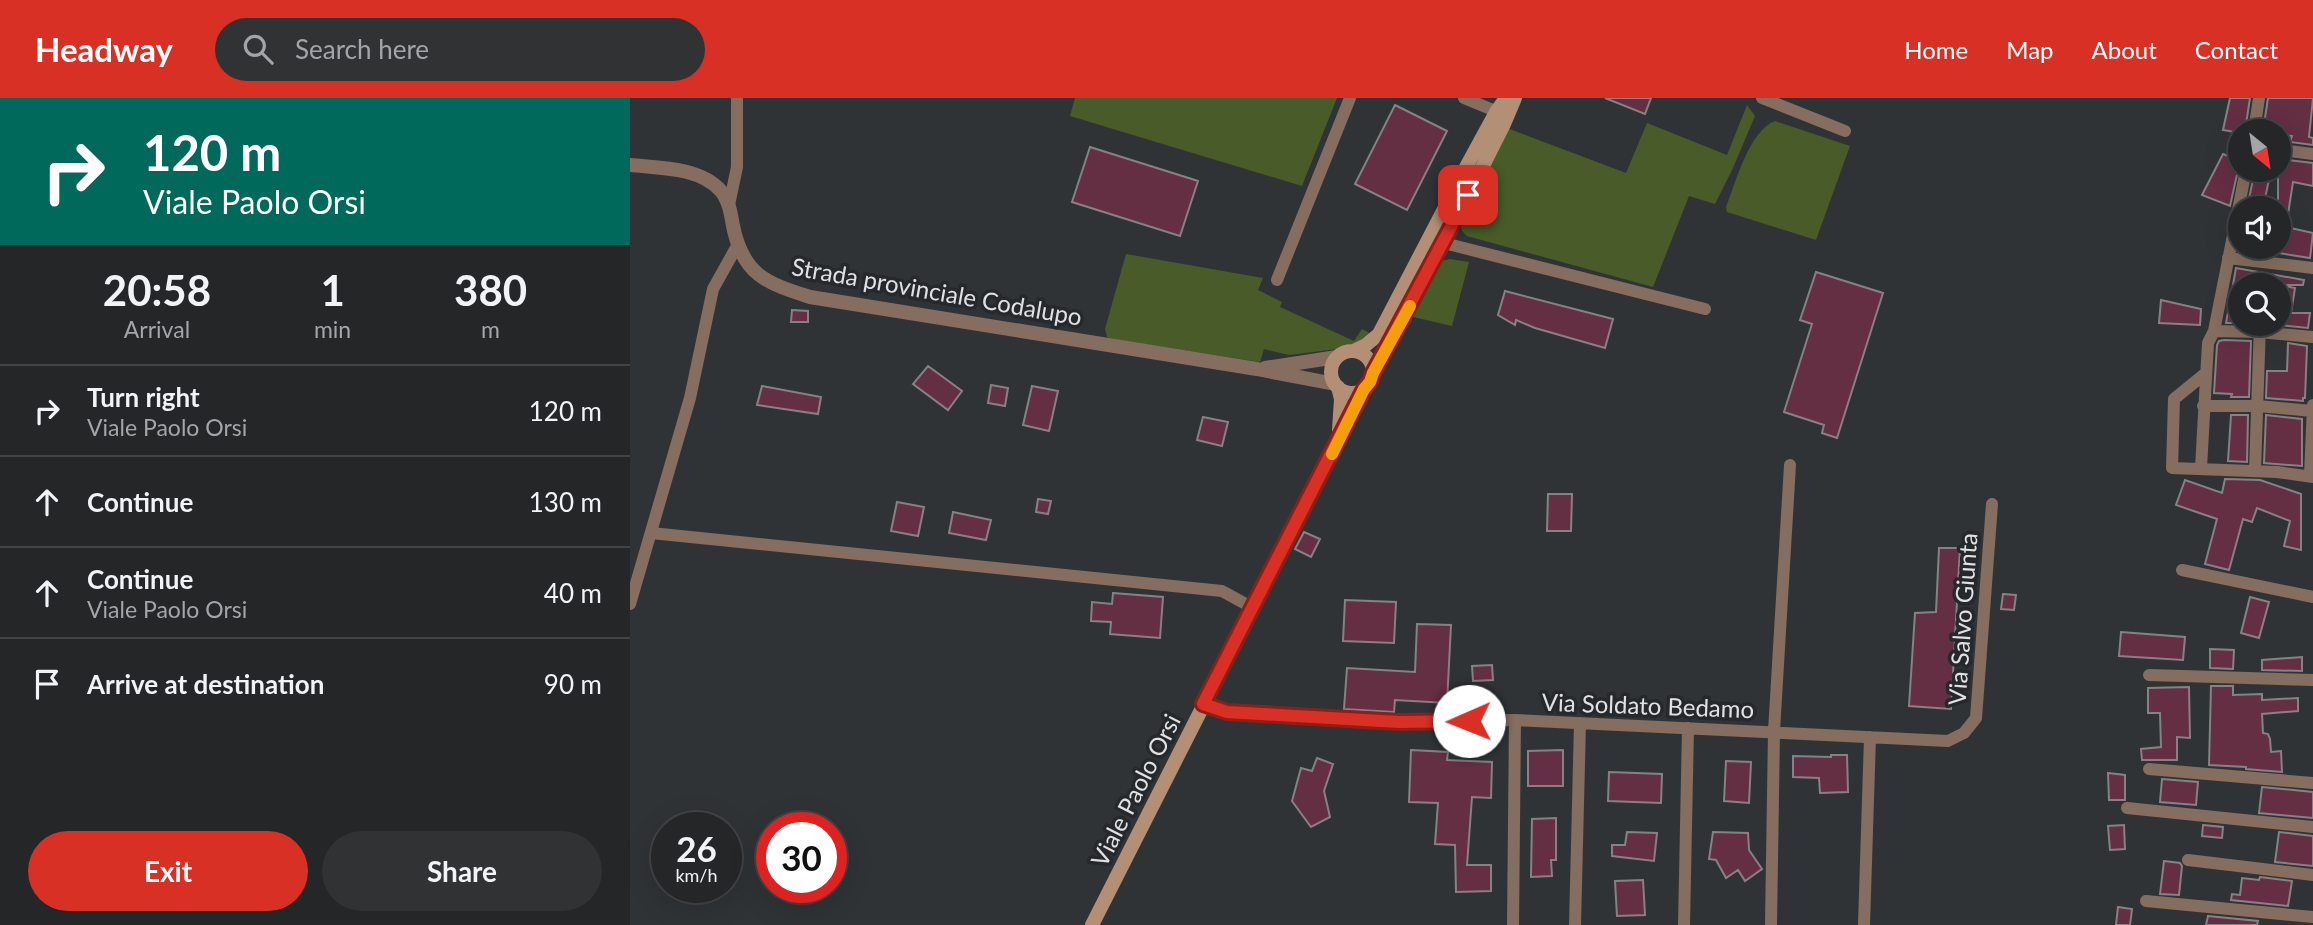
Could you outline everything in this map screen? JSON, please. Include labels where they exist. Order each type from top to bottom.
[{"type":"main road","points":[[1333,452],[1364,389],[1444,243],[1502,114],[1506,98]]},
{"type":"main road","points":[[1333,452],[1341,414],[1341,399],[1331,370],[1337,357],[1375,339],[1465,169],[1516,98]]},
{"type":"main road","points":[[1353,351],[1368,358],[1373,373]]},
{"type":"main road","points":[[1336,386],[1351,393],[1364,389]]},
{"type":"main road","name":"Viale Paolo Orsi","points":[[1092,925],[1333,452]]},
{"type":"street","points":[[729,205],[737,167],[737,98]]},
{"type":"street","points":[[1277,279],[1350,98]]},
{"type":"street","points":[[1464,98],[1502,114]]},
{"type":"street","points":[[1762,98],[1845,131]]},
{"type":"street","points":[[2256,119],[2259,98]]},
{"type":"street","points":[[2291,151],[2313,154]]},
{"type":"street","points":[[630,165],[675,169],[692,174],[710,182],[721,192],[729,205]]},
{"type":"street","points":[[1444,243],[1440,234],[1441,227],[1459,193],[1465,169]]},
{"type":"street","name":"Strada provinciale Codalupo","points":[[729,205],[737,246],[753,271],[765,280],[810,297],[1257,369],[1336,386]]},
{"type":"street","points":[[1388,316],[1409,292],[1433,248],[1444,243],[1705,309]]},
{"type":"street","points":[[630,604],[690,398],[713,289],[737,246]]},
{"type":"street","points":[[2201,468],[2208,344],[2214,331],[2228,258]]},
{"type":"street","points":[[2236,259],[2313,268]]},
{"type":"street","points":[[2214,331],[2228,330]]},
{"type":"street","points":[[2291,333],[2313,337]]},
{"type":"street","points":[[2255,470],[2260,336]]},
{"type":"street","points":[[1257,369],[1337,357]]},
{"type":"street","points":[[2203,405],[2312,408],[2312,476],[2255,470],[2172,468],[2174,398],[2206,373]]},
{"type":"street","points":[[1771,925],[1774,731],[1790,465]]},
{"type":"street","name":"Via Salvo Giunta","points":[[1964,733],[1976,718],[1992,504]]},
{"type":"street","points":[[652,533],[1222,592],[1253,608]]},
{"type":"street","points":[[2182,570],[2313,597]]},
{"type":"street","points":[[2149,675],[2313,680]]},
{"type":"street","name":"Via Soldato Bedamo","points":[[1203,704],[1227,712],[1399,722],[1515,720],[1948,741],[1964,733]]},
{"type":"street","points":[[1513,925],[1515,720]]},
{"type":"street","points":[[1575,925],[1580,723]]},
{"type":"street","points":[[1684,925],[1688,728]]},
{"type":"street","points":[[1864,925],[1870,737]]},
{"type":"street","points":[[2149,769],[2313,783]]},
{"type":"street","points":[[2127,808],[2313,827]]},
{"type":"street","points":[[2188,860],[2313,875]]},
{"type":"street","points":[[2146,901],[2313,917]]},
{"type":"green space","points":[[1075,98],[1337,98],[1302,186],[1070,116]]},
{"type":"green space","points":[[1747,105],[1755,116],[1715,204],[1689,196],[1653,287],[1467,236],[1462,231],[1460,222],[1507,128],[1626,173],[1647,123],[1727,155]]},
{"type":"green space","points":[[1775,121],[1850,146],[1816,240],[1727,212],[1726,207],[1739,171],[1751,146],[1758,135]]},
{"type":"green space","points":[[1126,254],[1263,278],[1258,290],[1282,302],[1280,307],[1354,341],[1362,329],[1371,334],[1368,338],[1337,349],[1289,355],[1264,349],[1260,362],[1111,339],[1107,337],[1105,329]]},
{"type":"green space","points":[[1450,259],[1469,262],[1452,326],[1413,317],[1442,261]]},
{"type":"building","points":[[1605,98],[1651,98],[1645,114]]},
{"type":"building","points":[[2230,98],[2250,98],[2247,119],[2228,119],[2228,131],[2223,130]]},
{"type":"building","points":[[2268,98],[2313,98],[2309,137],[2313,138],[2313,145],[2291,142],[2291,119],[2265,119]]},
{"type":"building","points":[[1395,105],[1447,131],[1407,210],[1355,184]]},
{"type":"building","points":[[1090,147],[1198,181],[1180,236],[1072,202]]},
{"type":"building","points":[[2223,154],[2228,156],[2228,182],[2235,182],[2232,196],[2228,196],[2228,205],[2202,195]]},
{"type":"building","points":[[2291,160],[2313,163],[2313,186],[2293,182],[2291,196],[2278,196],[2278,182],[2291,182]]},
{"type":"building","points":[[2252,182],[2268,182],[2266,196],[2250,196]]},
{"type":"building","points":[[2291,228],[2313,233],[2310,258],[2291,255]]},
{"type":"building","points":[[2236,268],[2264,273],[2235,273]]},
{"type":"building","points":[[1816,272],[1883,293],[1837,438],[1822,433],[1824,425],[1784,412],[1812,324],[1800,320]]},
{"type":"building","points":[[2291,278],[2304,280],[2303,285],[2291,285]]},
{"type":"building","points":[[2291,287],[2295,288],[2291,313]]},
{"type":"building","points":[[1505,291],[1613,319],[1605,348],[1516,320],[1515,325],[1498,315]]},
{"type":"building","points":[[2161,300],[2201,309],[2200,325],[2159,323]]},
{"type":"building","points":[[792,310],[808,311],[808,322],[791,322]]},
{"type":"building","points":[[2291,313],[2310,313],[2308,328],[2291,326]]},
{"type":"building","points":[[2224,340],[2251,341],[2249,397],[2214,393],[2217,345]]},
{"type":"building","points":[[2288,343],[2307,346],[2303,401],[2266,398],[2267,371],[2287,371]]},
{"type":"building","points":[[928,366],[962,391],[948,410],[913,384]]},
{"type":"building","points":[[991,385],[1008,388],[1005,406],[988,403]]},
{"type":"building","points":[[762,386],[821,397],[818,414],[757,405]]},
{"type":"building","points":[[1032,386],[1058,391],[1049,431],[1023,425]]},
{"type":"building","points":[[2231,415],[2248,415],[2247,462],[2228,461]]},
{"type":"building","points":[[2266,415],[2302,419],[2302,466],[2264,463]]},
{"type":"building","points":[[1203,417],[1228,422],[1222,446],[1197,440]]},
{"type":"building","points":[[2225,479],[2260,480],[2301,494],[2301,550],[2284,546],[2290,521],[2257,508],[2252,522],[2243,519],[2229,570],[2205,564],[2217,519],[2176,505],[2185,480],[2222,493]]},
{"type":"building","points":[[1548,494],[1572,494],[1571,531],[1547,531]]},
{"type":"building","points":[[1038,499],[1051,501],[1048,514],[1036,512]]},
{"type":"building","points":[[897,502],[924,507],[918,536],[891,531]]},
{"type":"building","points":[[953,512],[991,520],[986,540],[949,533]]},
{"type":"building","points":[[1304,532],[1320,539],[1311,557],[1295,549]]},
{"type":"building","points":[[1939,548],[1960,548],[1951,709],[1909,706],[1915,613],[1936,612]]},
{"type":"building","points":[[1113,593],[1163,597],[1160,638],[1110,634],[1111,622],[1091,621],[1092,602],[1112,604]]},
{"type":"building","points":[[2003,594],[2016,595],[2014,610],[2001,609]]},
{"type":"building","points":[[2250,597],[2269,602],[2259,638],[2241,633]]},
{"type":"building","points":[[1345,600],[1396,602],[1394,643],[1343,641]]},
{"type":"building","points":[[1417,624],[1451,625],[1447,703],[1395,700],[1394,712],[1344,709],[1347,668],[1415,672]]},
{"type":"building","points":[[2121,632],[2185,637],[2183,660],[2119,656]]},
{"type":"building","points":[[2210,649],[2234,650],[2233,669],[2210,668]]},
{"type":"building","points":[[2302,657],[2302,671],[2262,670],[2262,660]]},
{"type":"building","points":[[1492,665],[1493,680],[1473,681],[1472,666]]},
{"type":"building","points":[[2211,686],[2233,686],[2233,695],[2262,694],[2262,700],[2298,698],[2298,711],[2262,714],[2263,733],[2268,734],[2271,752],[2281,751],[2282,772],[2209,765]]},
{"type":"building","points":[[2189,687],[2190,738],[2177,737],[2177,760],[2142,760],[2141,749],[2161,747],[2160,713],[2148,713],[2148,688]]},
{"type":"building","points":[[1411,750],[1448,752],[1447,760],[1492,762],[1491,798],[1472,797],[1467,865],[1491,865],[1491,891],[1456,892],[1455,845],[1435,844],[1438,803],[1409,802]]},
{"type":"building","points":[[1563,750],[1563,786],[1528,786],[1528,751]]},
{"type":"building","points":[[1847,755],[1848,792],[1820,793],[1819,778],[1793,777],[1793,756]]},
{"type":"building","points":[[1317,758],[1333,764],[1324,791],[1330,817],[1311,827],[1292,801],[1301,768],[1312,771]]},
{"type":"building","points":[[1726,761],[1751,762],[1749,803],[1724,801]]},
{"type":"building","points":[[1609,772],[1662,774],[1661,803],[1608,801]]},
{"type":"building","points":[[2108,773],[2125,775],[2125,800],[2109,800]]},
{"type":"building","points":[[2162,779],[2198,782],[2196,805],[2160,802]]},
{"type":"building","points":[[2262,787],[2313,792],[2313,818],[2259,813]]},
{"type":"building","points":[[1556,818],[1556,860],[1551,860],[1552,876],[1531,877],[1532,819]]},
{"type":"building","points":[[2124,825],[2125,849],[2110,850],[2108,826]]},
{"type":"building","points":[[2203,825],[2223,827],[2222,838],[2202,836]]},
{"type":"building","points":[[1627,832],[1657,833],[1654,861],[1612,856],[1612,845],[1625,845]]},
{"type":"building","points":[[1713,832],[1748,833],[1749,850],[1762,869],[1745,881],[1738,870],[1726,878],[1716,860],[1709,859]]},
{"type":"building","points":[[2279,832],[2313,836],[2313,866],[2275,862]]},
{"type":"building","points":[[2164,861],[2180,863],[2182,866],[2179,895],[2160,894]]},
{"type":"building","points":[[2260,877],[2292,881],[2288,906],[2231,900],[2232,894],[2240,895],[2242,878],[2259,880]]},
{"type":"building","points":[[1643,880],[1645,915],[1617,916],[1615,881]]},
{"type":"building","points":[[2118,907],[2132,909],[2130,925],[2116,925]]},
{"type":"building","points":[[2208,916],[2258,921],[2257,925],[2206,925]]},
{"type":"slow traffic","points":[[1332,454],[1410,306]]},
{"type":"route","points":[[1468,195],[1364,389],[1203,704],[1227,712],[1399,722],[1469,721]]}]
